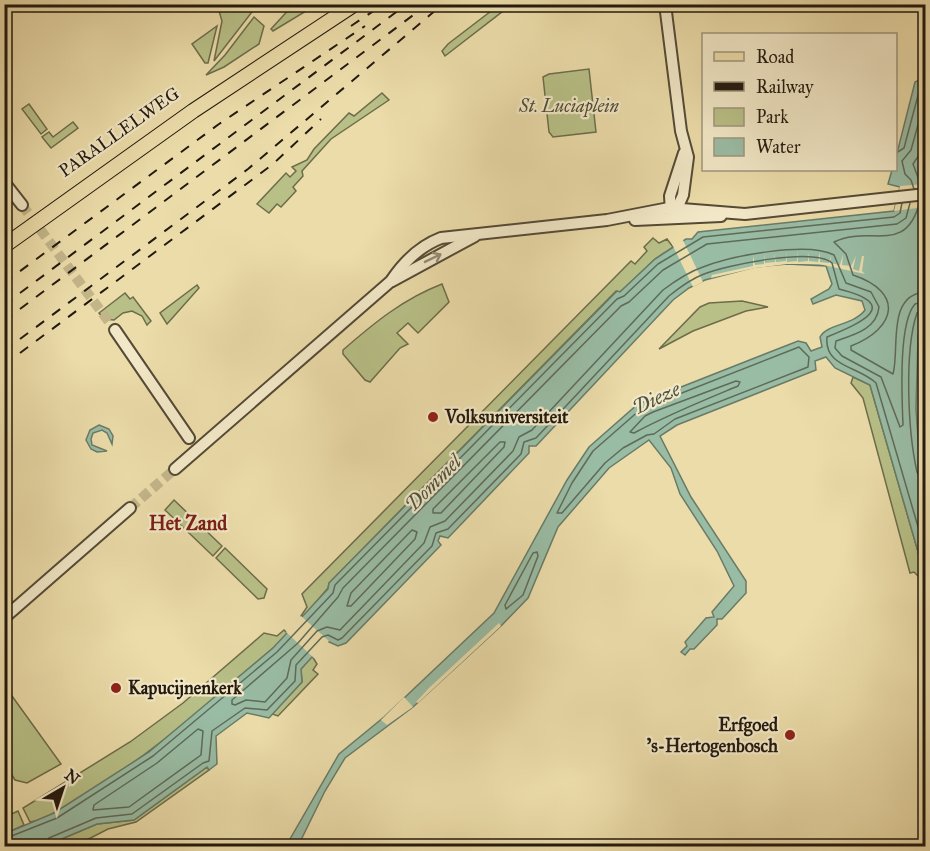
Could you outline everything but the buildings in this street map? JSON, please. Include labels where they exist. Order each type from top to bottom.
[{"type":"main road","points":[[219,89],[341,4]]},
{"type":"main road","points":[[219,89],[355,4]]},
{"type":"main road","name":"PARALLELWEG","points":[[44,212],[219,89]]},
{"type":"main road","points":[[4,236],[44,212]]},
{"type":"main road","points":[[4,246],[44,212]]},
{"type":"street","points":[[665,4],[688,157],[683,195],[671,213]]},
{"type":"street","points":[[671,213],[670,196],[685,149]]},
{"type":"street","points":[[4,182],[22,205]]},
{"type":"street","points":[[607,220],[638,214],[727,214],[926,194]]},
{"type":"street","points":[[392,281],[399,269],[432,242],[451,236],[476,236],[671,213]]},
{"type":"street","points":[[175,469],[392,281],[476,236]]},
{"type":"street","points":[[115,330],[189,438]]},
{"type":"street","points":[[4,618],[130,508]]},
{"type":"street","points":[[4,611],[27,597]]},
{"type":"green space","points":[[227,4],[243,5],[252,12],[214,61],[222,21],[219,11]]},
{"type":"green space","points":[[293,5],[316,5],[273,31],[271,29]]},
{"type":"green space","points":[[499,5],[511,5],[445,56],[442,51],[448,44]]},
{"type":"green space","points":[[254,17],[264,26],[259,44],[224,67],[206,75],[225,55]]},
{"type":"green space","points":[[217,26],[208,63],[205,63],[192,44]]},
{"type":"green space","name":"St. Luciaplein","points":[[589,69],[596,132],[553,137],[549,132],[543,77],[549,74]]},
{"type":"green space","points":[[382,93],[389,100],[331,139],[302,171],[303,176],[293,187],[296,191],[281,207],[277,204],[269,213],[257,204],[286,173],[290,177],[296,171],[292,167],[307,160],[314,149],[349,113],[354,116]]},
{"type":"green space","points":[[29,104],[47,129],[41,134],[22,109]]},
{"type":"green space","points":[[73,122],[78,128],[51,148],[42,137],[49,132],[53,137]]},
{"type":"green space","points":[[653,238],[659,243],[667,239],[673,247],[655,259],[620,292],[616,291],[329,583],[328,588],[303,617],[301,616],[307,607],[302,594],[631,261],[635,264],[647,251],[644,247]]},
{"type":"green space","points":[[442,284],[449,302],[418,333],[408,323],[397,333],[408,344],[400,348],[370,382],[365,380],[343,354],[343,350],[402,304]]},
{"type":"green space","points":[[197,285],[199,288],[167,324],[160,313]]},
{"type":"green space","points":[[125,293],[130,299],[133,297],[151,321],[147,325],[142,316],[132,311],[123,313],[114,320],[104,319],[99,313]]},
{"type":"green space","points":[[742,301],[768,307],[746,311],[693,331],[659,349],[700,307],[709,303]]},
{"type":"green space","points":[[925,308],[925,484],[918,442],[915,371],[916,348]]},
{"type":"green space","points":[[853,377],[870,385],[925,576],[921,579],[914,572],[910,573],[863,398],[851,383]]},
{"type":"green space","points":[[174,500],[222,546],[213,556],[165,510]]},
{"type":"green space","points":[[225,548],[267,589],[264,598],[258,599],[216,558]]},
{"type":"green space","points":[[284,630],[288,634],[273,648],[125,769],[46,817],[30,822],[23,808],[130,742],[183,703],[264,633],[277,636]]},
{"type":"green space","points":[[312,656],[317,664],[313,670],[318,674],[278,716],[272,714],[302,682],[301,669]]},
{"type":"green space","points":[[12,696],[61,764],[27,783],[15,780],[5,764],[5,702]]},
{"type":"green space","points":[[207,767],[209,770],[136,822],[108,829],[75,846],[45,846],[97,824],[134,820]]},
{"type":"green space","points":[[18,811],[24,825],[5,834],[5,817]]},
{"type":"water","points":[[925,77],[926,308],[918,336],[916,409],[919,452],[926,484],[925,576],[870,385],[835,368],[826,357],[815,361],[816,370],[677,425],[660,436],[691,497],[746,581],[746,593],[722,619],[717,619],[717,625],[694,649],[690,649],[685,655],[681,652],[687,646],[685,642],[706,618],[714,617],[712,612],[734,586],[717,551],[680,494],[671,468],[649,440],[609,468],[558,527],[528,598],[413,707],[345,758],[325,791],[298,846],[286,846],[339,754],[384,717],[494,613],[567,480],[589,447],[638,404],[798,341],[806,343],[811,351],[822,347],[820,337],[823,333],[854,319],[865,310],[862,301],[836,295],[813,304],[811,299],[829,289],[832,284],[826,266],[787,264],[755,267],[705,280],[673,300],[536,446],[529,446],[529,453],[448,538],[440,536],[438,541],[441,545],[346,643],[338,646],[327,641],[301,669],[302,682],[269,718],[247,713],[216,736],[217,764],[209,770],[207,767],[134,820],[97,824],[45,846],[5,846],[4,834],[54,813],[149,752],[273,648],[328,589],[329,583],[617,291],[620,292],[655,259],[686,239],[692,239],[698,232],[894,211],[900,187],[888,184],[892,171],[897,171],[897,153],[915,82]]},
{"type":"water","points":[[99,425],[109,429],[113,436],[112,444],[107,433],[102,430],[93,433],[92,445],[107,451],[97,452],[91,449],[86,440],[90,430]]},
{"type":"pier","points":[[925,184],[925,207],[894,211],[900,186]]},
{"type":"pier","points":[[682,238],[703,282],[693,287],[672,244]]},
{"type":"pier","points":[[797,251],[798,262],[808,261],[809,252],[809,261],[818,262],[820,252],[820,262],[829,263],[831,254],[830,263],[840,265],[843,254],[842,265],[851,266],[856,256],[853,269],[859,271],[862,256],[864,256],[862,271],[865,274],[819,264],[787,264],[755,268],[711,278],[712,275],[753,266],[753,256],[755,265],[764,264],[764,254],[765,263],[775,262],[774,253],[776,262],[786,261],[786,252],[787,262],[797,261]]},
{"type":"pier","points":[[301,616],[329,641],[314,658],[286,632]]},
{"type":"pier","points":[[499,623],[501,626],[418,703],[416,702],[429,688]]},
{"type":"pier","points":[[404,697],[413,707],[387,725],[381,720]]},
{"type":"tunnel","points":[[22,205],[115,330]]},
{"type":"tunnel","points":[[130,508],[175,469]]},
{"type":"railway","points":[[351,26],[384,4]]},
{"type":"railway","points":[[4,305],[407,4]]},
{"type":"railway","points":[[4,321],[428,4]]},
{"type":"railway","points":[[4,351],[248,169],[443,4]]},
{"type":"railway","points":[[4,283],[219,124],[365,26]]},
{"type":"railway","points":[[4,365],[273,164],[321,119]]},
{"type":"place","name":"Volksuniversiteit","points":[[433,417]]},
{"type":"place","name":"Kapucijnenkerk","points":[[116,688]]},
{"type":"place","name":"Erfgoed 's-Hertogenbosch","points":[[790,735]]},
{"type":"district","name":"Het Zand","points":[[188,523]]},
{"type":"water label","name":"Dieze","points":[[656,398]]},
{"type":"water label","name":"Dommel","points":[[433,483]]}]
